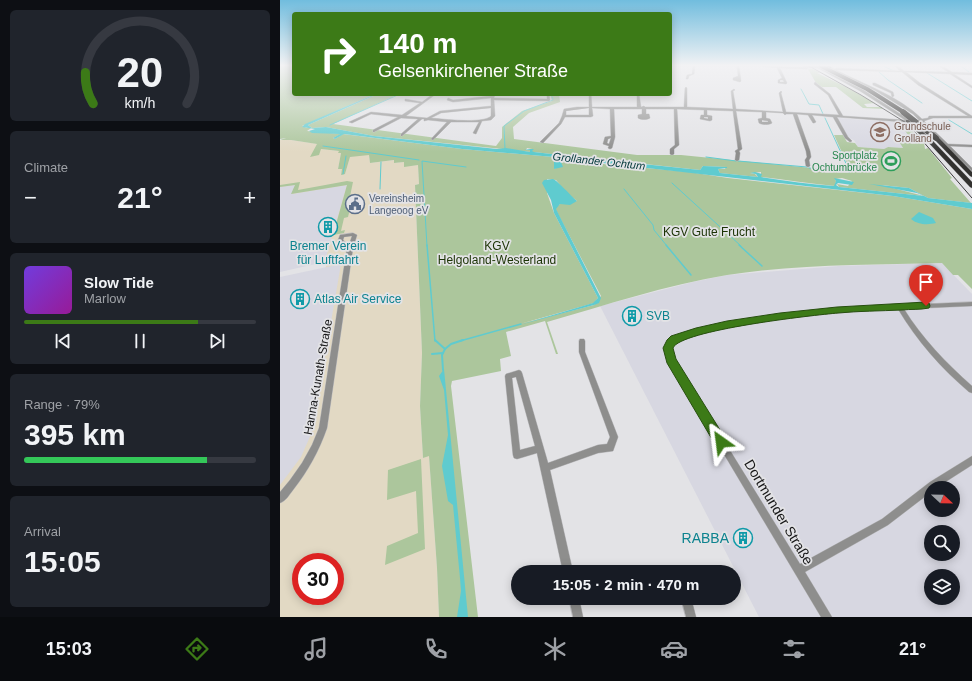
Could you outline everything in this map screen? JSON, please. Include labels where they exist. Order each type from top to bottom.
[{"type":"highway","points":[[876,95],[918,122],[972,175]]},
{"type":"highway","points":[[908,121],[930,141],[972,186]]},
{"type":"highway","points":[[934,138],[972,180]]},
{"type":"street","points":[[685,108],[686,95]]},
{"type":"street","points":[[732,95],[740,149],[737,151],[737,160]]},
{"type":"street","points":[[780,95],[785,114]]},
{"type":"street","points":[[829,95],[842,117]]},
{"type":"street","points":[[868,95],[908,121]]},
{"type":"street","points":[[884,95],[919,117],[972,170]]},
{"type":"street","points":[[936,95],[972,117]]},
{"type":"street","points":[[374,131],[401,117],[432,96]]},
{"type":"street","points":[[518,100],[523,96]]},
{"type":"street","points":[[448,98],[453,101],[493,97],[518,100],[549,100],[548,96]]},
{"type":"street","points":[[564,116],[591,116],[590,96]]},
{"type":"street","points":[[638,96],[639,107]]},
{"type":"street","points":[[351,122],[371,113],[450,121],[481,121],[493,117],[493,97]]},
{"type":"street","points":[[406,100],[422,103]]},
{"type":"street","points":[[402,135],[423,119],[440,112],[493,106]]},
{"type":"street","points":[[542,142],[560,123],[565,111],[568,109],[639,107],[685,108],[908,121],[922,121],[933,117]]},
{"type":"street","points":[[610,147],[604,143],[606,138],[613,137],[612,108]]},
{"type":"street","points":[[644,108],[644,115]]},
{"type":"street","points":[[672,154],[672,148],[677,145],[675,108]]},
{"type":"street","points":[[705,109],[706,116]]},
{"type":"street","points":[[764,112],[764,119]]},
{"type":"street","points":[[795,114],[810,157],[807,160],[808,166]]},
{"type":"street","points":[[810,115],[814,122]]},
{"type":"street","points":[[835,117],[850,141]]},
{"type":"street","points":[[890,120],[903,117],[972,117]]},
{"type":"street","points":[[433,139],[450,121]]},
{"type":"street","points":[[475,133],[481,121]]},
{"type":"street","points":[[947,144],[972,146]]},
{"type":"street","name":"Hanna-Kunath-Straße","points":[[280,499],[292,486],[316,448],[323,428],[350,248]]},
{"type":"street","points":[[972,304],[899,306],[913,329],[927,346],[972,390]]},
{"type":"street","name":"Dortmunder Straße","points":[[827,617],[671,360],[668,348],[670,342],[675,339],[696,332],[727,325],[780,316],[837,310],[899,306]]},
{"type":"street","points":[[545,468],[598,449],[610,448],[614,437],[582,352],[582,341]]},
{"type":"street","points":[[540,448],[517,455],[508,376],[514,373],[519,373],[540,448],[566,565]]},
{"type":"street","points":[[798,570],[885,522],[933,485],[972,460]]},
{"type":"street","points":[[575,605],[578,617]]},
{"type":"street","points":[[687,605],[692,617]]},
{"type":"shaded area","name":"Grundschule Grolland","points":[[838,118],[906,123],[919,136],[896,135],[903,148],[888,147],[884,149],[858,147],[854,140],[848,138]]},
{"type":"shaded area","points":[[280,140],[318,144],[321,149],[339,151],[341,153],[338,169],[343,168],[341,174],[345,174],[350,157],[358,155],[369,155],[370,163],[395,160],[394,163],[404,162],[404,166],[418,165],[419,184],[415,185],[422,353],[420,406],[423,458],[429,455],[439,617],[280,617],[280,324],[326,267],[325,260],[329,246],[280,255]]},
{"type":"shaded area","points":[[295,185],[292,194],[347,185],[325,260],[321,261],[320,263],[280,272],[280,187]]},
{"type":"shaded area","points":[[942,263],[972,294],[972,617],[759,617],[741,582],[741,565],[732,565],[600,306],[693,282],[727,275],[839,266]]},
{"type":"shaded area","points":[[341,264],[312,432],[301,457],[280,485],[280,277]]},
{"type":"green space","points":[[280,95],[370,96],[302,126],[311,128],[307,131],[341,134],[333,138],[335,139],[343,134],[462,149],[554,157],[554,169],[561,165],[561,162],[564,159],[893,196],[972,209],[972,289],[958,275],[953,275],[942,263],[807,267],[753,271],[681,284],[547,322],[558,354],[556,354],[545,321],[506,332],[511,356],[500,359],[501,371],[452,381],[451,386],[478,617],[439,617],[429,456],[423,458],[420,406],[422,353],[415,185],[419,184],[418,165],[404,167],[404,162],[394,163],[394,160],[370,163],[369,155],[350,157],[345,174],[341,175],[342,169],[338,169],[341,153],[338,153],[339,151],[321,149],[319,155],[310,157],[317,144],[280,140],[286,138],[280,139]],"holes":[[[547,179],[556,180],[566,192],[577,201],[560,204],[555,208],[601,296],[594,305],[520,324],[594,303],[598,298],[554,213],[547,193]]]},
{"type":"green space","points":[[846,95],[860,95],[875,103],[864,104],[867,107],[881,107],[883,109],[863,108]]},
{"type":"green space","points":[[373,96],[395,96],[333,124],[496,146],[502,138],[502,127],[522,111],[552,101],[551,96],[559,96],[560,102],[529,113],[513,127],[514,139],[637,155],[681,155],[851,172],[834,135],[843,135],[847,142],[855,143],[858,147],[884,149],[888,147],[903,148],[895,135],[908,135],[904,129],[912,130],[916,136],[919,136],[924,143],[925,149],[928,148],[952,178],[950,179],[971,203],[928,198],[909,188],[881,185],[924,196],[839,187],[837,184],[848,186],[852,181],[842,178],[835,179],[835,186],[761,177],[761,172],[750,173],[755,174],[758,177],[720,173],[718,169],[725,169],[726,167],[703,166],[700,170],[562,155],[566,154],[560,155],[532,152],[532,149],[527,148],[526,150],[530,150],[531,152],[374,136],[326,127],[312,128],[308,125]]},
{"type":"green space","points":[[347,181],[353,182],[349,201],[352,201],[348,217],[344,218],[341,231],[345,230],[344,233],[333,235],[347,185],[291,194],[295,185],[280,187],[280,185],[300,182],[298,190]]},
{"type":"green space","points":[[421,459],[425,549],[385,565],[387,546],[418,533],[416,491],[387,500],[388,470]]},
{"type":"water","name":"Grollander Ochtum","points":[[373,96],[308,125],[312,128],[326,127],[374,136],[497,149],[506,148],[530,152],[530,150],[524,149],[534,149],[532,151],[534,152],[560,155],[559,153],[569,155],[562,155],[576,157],[700,170],[703,166],[727,167],[718,169],[720,173],[758,177],[756,174],[750,173],[755,172],[762,174],[761,177],[834,186],[836,181],[834,178],[854,182],[852,185],[838,183],[836,185],[839,187],[924,196],[917,193],[869,184],[909,188],[928,198],[972,203],[972,209],[893,196],[594,162],[588,164],[583,161],[564,159],[561,162],[563,167],[554,169],[554,157],[462,149],[344,134],[335,139],[333,138],[340,134],[312,133],[309,131],[315,129],[302,127],[305,124]]},
{"type":"water","points":[[553,179],[577,201],[570,205],[560,204],[556,209],[601,298],[599,303],[594,305],[519,325],[593,303],[598,298],[554,213],[551,200],[542,183],[544,180]]},
{"type":"water","points":[[919,212],[933,218],[936,223],[923,224],[911,219]]},
{"type":"water","points":[[444,369],[468,617],[457,617],[461,591],[453,505],[448,501],[442,466],[448,435],[444,390],[439,376]]},
{"type":"waterway","points":[[804,95],[809,104],[819,105],[823,114]]},
{"type":"waterway","points":[[910,95],[922,103]]},
{"type":"waterway","points":[[962,95],[972,101]]},
{"type":"waterway","points":[[330,125],[395,96]]},
{"type":"waterway","points":[[505,149],[504,126],[524,111],[553,100]]},
{"type":"waterway","points":[[809,168],[850,172],[825,118]]},
{"type":"waterway","points":[[949,120],[972,134]]},
{"type":"waterway","points":[[323,146],[419,160]]},
{"type":"waterway","points":[[343,174],[346,156]]},
{"type":"waterway","points":[[706,157],[736,161]]},
{"type":"waterway","points":[[427,246],[422,161],[466,167]]},
{"type":"waterway","points":[[738,161],[807,167]]},
{"type":"waterway","points":[[380,189],[381,162]]},
{"type":"waterway","points":[[672,183],[741,246]]},
{"type":"waterway","points":[[624,189],[653,225],[654,230],[667,246]]},
{"type":"waterway","points":[[427,245],[435,341]]},
{"type":"waterway","points":[[666,245],[691,275]]},
{"type":"waterway","points":[[739,245],[762,266]]},
{"type":"waterway","points":[[460,341],[521,324]]},
{"type":"waterway","points":[[435,340],[445,349]]},
{"type":"waterway","points":[[445,349],[451,344],[460,341]]},
{"type":"waterway","points":[[443,353],[445,349]]},
{"type":"waterway","points":[[432,354],[443,353]]},
{"type":"waterway","points":[[443,353],[443,370]]},
{"type":"tram line","points":[[861,95],[908,124],[972,198]]},
{"type":"place","name":"Grundschule Grolland","points":[[880,132]]},
{"type":"place","name":"Sportplatz Ochtumbrücke","points":[[891,161]]},
{"type":"place","name":"Vereinsheim Langeoog eV","points":[[355,204]]},
{"type":"place","name":"Bremer Verein für Luftfahrt","points":[[328,227]]},
{"type":"place","name":"Atlas Air Service","points":[[300,299]]},
{"type":"place","name":"SVB","points":[[632,316]]},
{"type":"place","name":"RABBA","points":[[743,538]]},
{"type":"route","points":[[721,442],[671,360],[668,354],[670,342],[684,335],[696,332],[780,316],[837,310],[899,306],[926,306]]},
{"type":"park label","name":"KGV Gute Frucht","points":[[709,232]]},
{"type":"park label","name":"KGV Helgoland-Westerland","points":[[497,253]]}]
